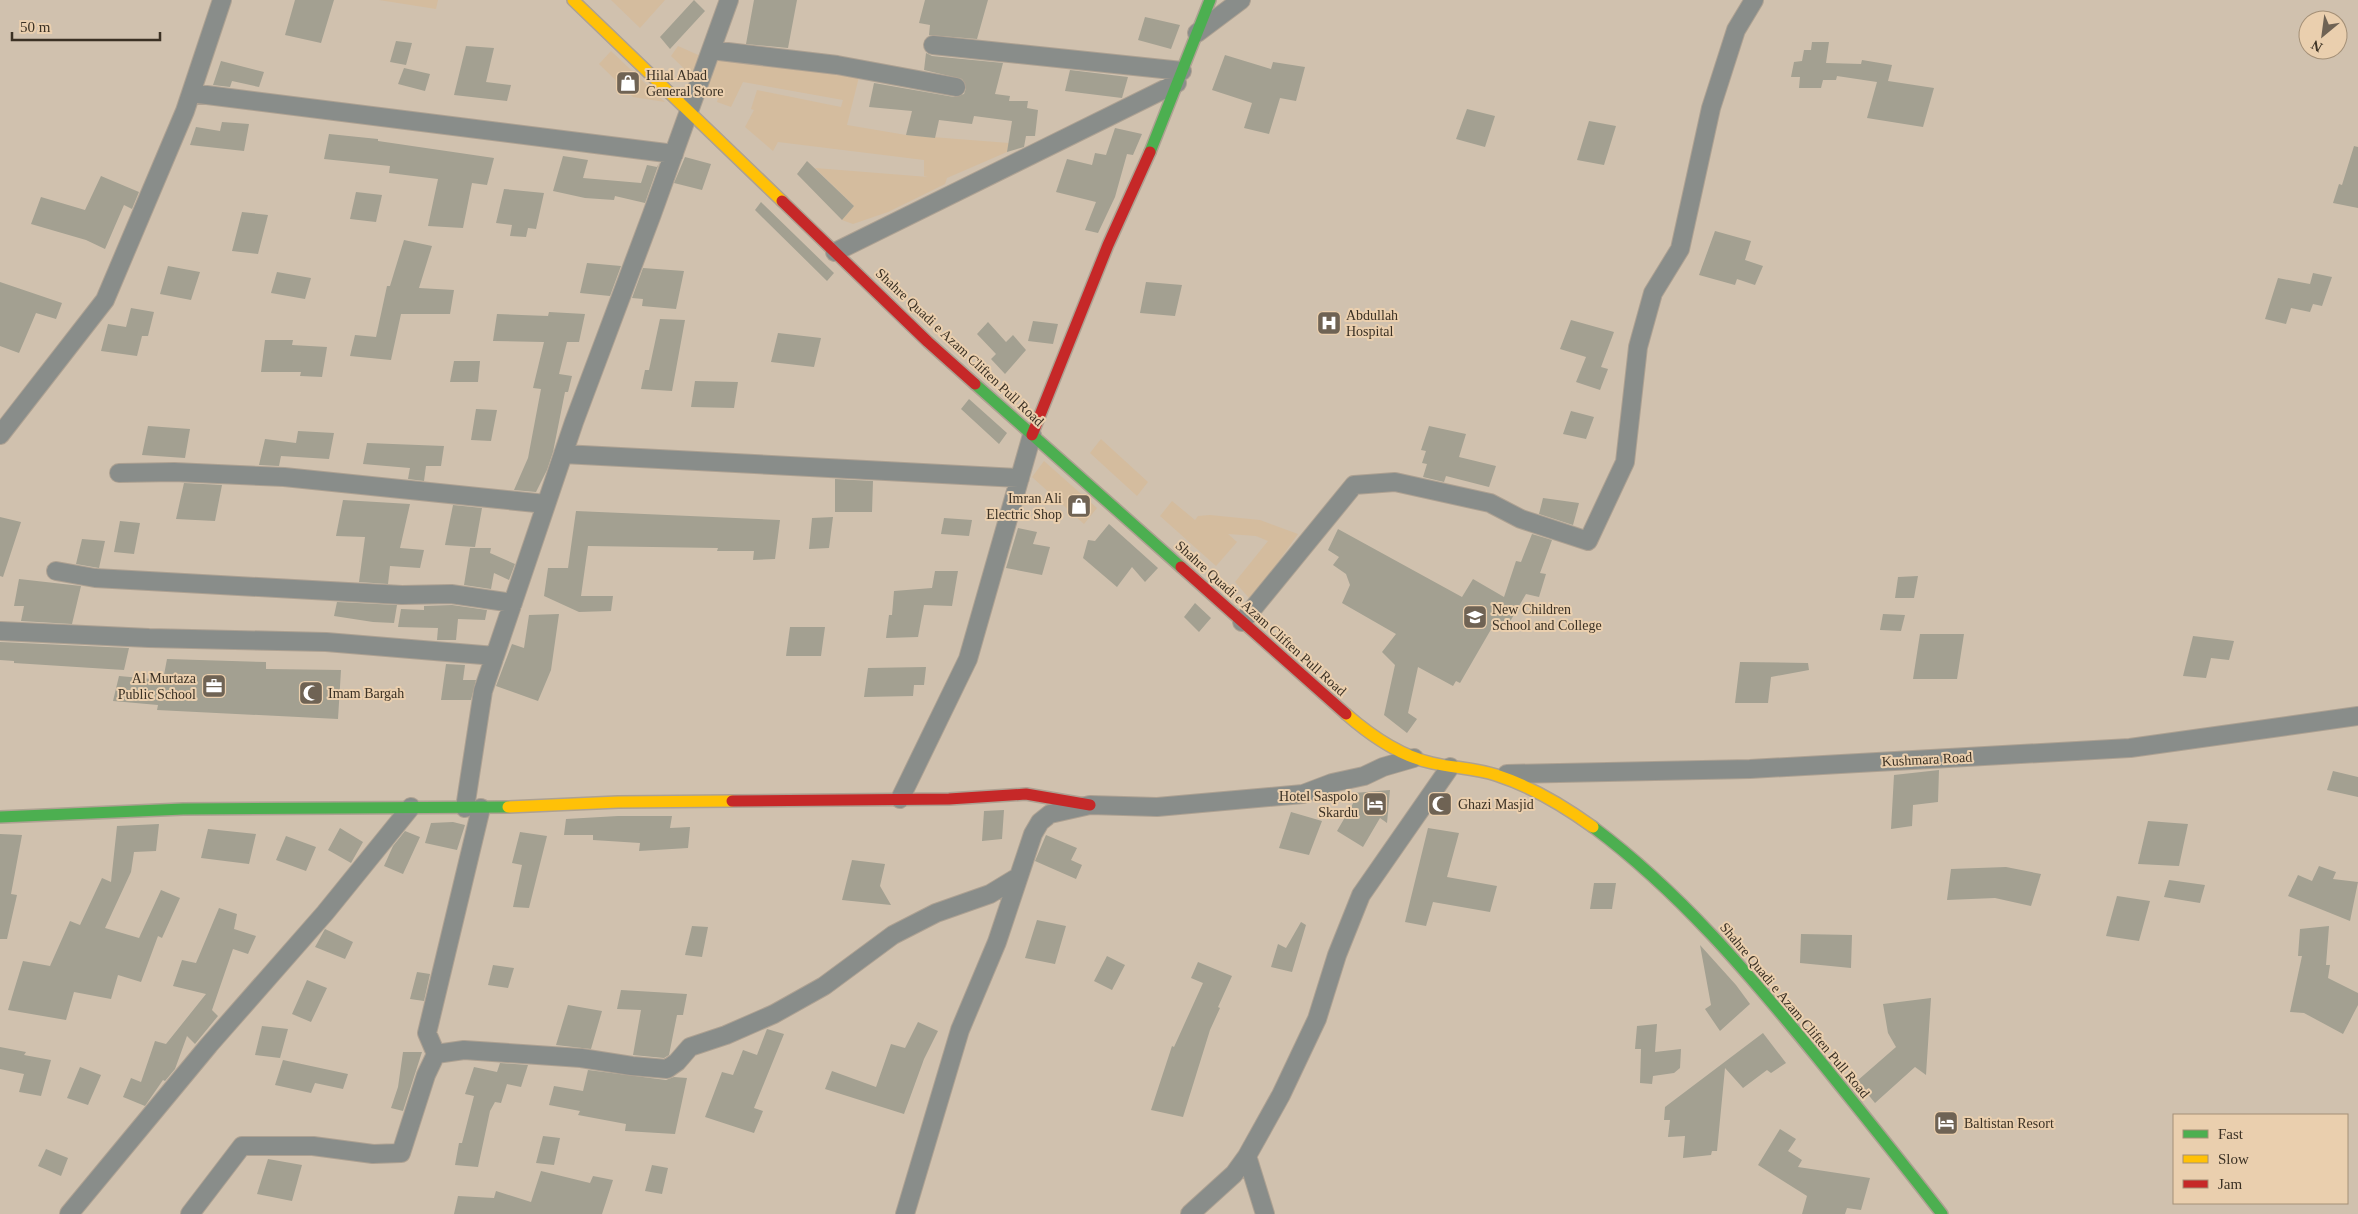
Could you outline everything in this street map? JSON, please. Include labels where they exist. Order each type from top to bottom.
[{"type":"main road","name":"Shahre Quadi e Azam Cliften Pull Road","points":[[573,0],[928,342],[1359,725],[1386,744],[1414,758],[1450,767],[1494,774],[1553,801],[1587,823],[1624,851],[1676,896],[1727,949],[1880,1134],[1942,1214]]},
{"type":"main road","points":[[1032,434],[1108,245],[1138,182],[1210,0]]},
{"type":"main road","points":[[0,817],[184,809],[473,808],[618,802],[900,799],[1026,794],[1090,805]]},
{"type":"street","points":[[0,435],[105,300],[191,93],[222,0]]},
{"type":"street","points":[[190,1214],[242,1146],[312,1146],[373,1154],[401,1153],[426,1075],[436,1054],[428,1034],[473,808],[483,691],[563,454],[729,0]]},
{"type":"street","points":[[1197,33],[1241,0]]},
{"type":"street","points":[[1242,622],[1354,486],[1395,482],[1490,503],[1521,519],[1588,541],[1625,462],[1638,347],[1653,293],[1680,249],[1711,108],[1736,30],[1754,0]]},
{"type":"street","points":[[933,46],[1179,77]]},
{"type":"street","points":[[711,50],[837,65],[956,86]]},
{"type":"street","points":[[835,252],[1179,77]]},
{"type":"street","points":[[191,93],[674,154]]},
{"type":"street","points":[[900,799],[968,659],[1032,434]]},
{"type":"street","points":[[563,454],[1020,478]]},
{"type":"street","points":[[119,473],[174,472],[284,477],[546,504]]},
{"type":"street","points":[[56,571],[95,578],[402,595],[451,594],[513,603]]},
{"type":"street","points":[[0,631],[149,638],[326,642],[495,656]]},
{"type":"street","name":"Kushmara Road","points":[[1494,774],[1750,769],[2130,748],[2358,716]]},
{"type":"street","points":[[905,1214],[960,1030],[997,942],[1033,834],[1040,822],[1050,814],[1090,805],[1157,807],[1303,794],[1332,783],[1364,776],[1383,767],[1414,758]]},
{"type":"street","points":[[1190,1214],[1234,1174],[1247,1156],[1281,1095],[1317,1019],[1337,955],[1368,883],[1450,767]]},
{"type":"street","points":[[69,1214],[209,1046],[325,913],[411,807]]},
{"type":"street","points":[[436,1054],[464,1050],[581,1058],[667,1069],[677,1062],[690,1047],[726,1035],[774,1014],[824,986],[893,936],[936,913],[990,894],[1018,876]]},
{"type":"street","points":[[1247,1156],[1265,1214]]},
{"type":"shaded area","points":[[379,0],[438,0],[436,9]]},
{"type":"shaded area","points":[[611,0],[665,0],[640,28]]},
{"type":"shaded area","points":[[678,46],[705,58],[697,81],[671,56]]},
{"type":"shaded area","points":[[611,51],[665,102],[633,97],[599,64]]},
{"type":"shaded area","points":[[715,55],[860,73],[847,125],[906,135],[1009,143],[1007,152],[947,178],[945,184],[888,212],[853,224],[842,220],[854,206],[815,168],[928,177],[924,176],[924,160],[778,142],[773,151],[745,127],[754,110],[751,109],[757,90],[841,107],[843,100],[743,82],[731,107],[717,102],[718,98],[703,86]]},
{"type":"shaded area","points":[[1101,439],[1148,482],[1137,496],[1090,453]]},
{"type":"shaded area","points":[[1044,461],[1097,508],[1084,524],[1032,477]]},
{"type":"shaded area","points":[[1172,501],[1195,520],[1198,516],[1210,515],[1260,520],[1298,534],[1266,579],[1249,598],[1235,582],[1268,541],[1256,536],[1228,534],[1237,542],[1216,566],[1160,516]]},
{"type":"building","points":[[295,0],[334,0],[321,43],[285,35]]},
{"type":"building","points":[[694,0],[705,11],[670,49],[660,37]]},
{"type":"building","points":[[754,0],[797,0],[788,48],[746,44]]},
{"type":"building","points":[[925,0],[988,0],[977,39],[929,35],[930,25],[919,23]]},
{"type":"building","points":[[1145,17],[1180,25],[1171,49],[1138,40]]},
{"type":"building","points":[[396,41],[412,43],[406,65],[390,62]]},
{"type":"building","points":[[1812,42],[1829,42],[1826,63],[1861,64],[1862,60],[1892,65],[1888,81],[1934,88],[1923,127],[1867,118],[1877,82],[1837,76],[1836,80],[1823,80],[1821,88],[1799,88],[1800,77],[1791,77],[1794,62],[1802,61],[1804,50],[1811,50]]},
{"type":"building","points":[[466,46],[494,48],[486,82],[511,85],[507,101],[454,95]]},
{"type":"building","points":[[926,53],[932,56],[1003,63],[995,94],[1010,96],[1009,101],[1028,101],[1027,108],[1038,110],[1035,136],[1026,136],[1024,147],[1007,152],[1012,121],[974,116],[972,124],[939,120],[935,138],[906,135],[912,111],[869,107],[874,83],[954,97],[964,94],[966,88],[962,79],[924,70]]},
{"type":"building","points":[[1225,55],[1271,69],[1273,62],[1305,67],[1296,101],[1280,98],[1269,134],[1244,128],[1252,103],[1212,90]]},
{"type":"building","points":[[221,61],[264,72],[259,87],[232,81],[230,87],[213,85]]},
{"type":"building","points":[[404,68],[430,74],[425,91],[398,84]]},
{"type":"building","points":[[1070,70],[1128,77],[1122,98],[1065,91]]},
{"type":"building","points":[[1467,109],[1495,116],[1485,147],[1456,139]]},
{"type":"building","points":[[1589,121],[1616,126],[1604,165],[1577,160]]},
{"type":"building","points":[[222,122],[249,124],[244,151],[190,145],[196,127],[220,131]]},
{"type":"building","points":[[1115,128],[1142,134],[1133,155],[1127,154],[1115,197],[1098,233],[1085,230],[1096,202],[1056,192],[1067,159],[1092,165],[1095,153],[1106,155]]},
{"type":"building","points":[[329,134],[378,139],[378,141],[494,158],[487,185],[472,183],[463,228],[428,226],[438,179],[389,173],[390,166],[324,159]]},
{"type":"building","points":[[2354,146],[2358,147],[2358,208],[2333,203],[2339,184],[2342,185]]},
{"type":"building","points":[[563,156],[588,160],[583,178],[641,183],[647,165],[657,167],[659,163],[645,203],[615,196],[614,200],[585,198],[553,191]]},
{"type":"building","points":[[685,157],[711,164],[702,190],[674,183]]},
{"type":"building","points":[[807,161],[854,206],[842,220],[797,174]]},
{"type":"building","points":[[101,176],[139,192],[132,209],[124,205],[105,249],[86,240],[31,224],[41,197],[85,210]]},
{"type":"building","points":[[504,189],[544,193],[536,229],[528,228],[526,237],[510,236],[512,225],[496,223]]},
{"type":"building","points":[[356,192],[382,195],[376,222],[350,219]]},
{"type":"building","points":[[761,202],[834,273],[827,281],[755,210]]},
{"type":"building","points":[[242,212],[268,215],[258,254],[232,251]]},
{"type":"building","points":[[1715,231],[1751,241],[1745,260],[1763,266],[1755,285],[1737,279],[1735,285],[1699,275]]},
{"type":"building","points":[[404,240],[432,246],[419,288],[454,290],[450,314],[401,314],[391,360],[350,356],[355,335],[376,337],[387,286],[390,286]]},
{"type":"building","points":[[587,263],[621,266],[610,296],[580,293]]},
{"type":"building","points":[[168,266],[200,272],[191,300],[160,294]]},
{"type":"building","points":[[643,268],[684,271],[676,309],[642,306],[643,299],[632,298]]},
{"type":"building","points":[[277,272],[311,278],[305,299],[271,293]]},
{"type":"building","points":[[2313,273],[2332,277],[2322,306],[2313,304],[2310,312],[2291,308],[2286,324],[2265,319],[2278,278],[2310,284]]},
{"type":"building","points":[[0,282],[62,303],[56,319],[36,313],[19,353],[0,346]]},
{"type":"building","points":[[1146,282],[1182,285],[1175,316],[1140,313]]},
{"type":"building","points":[[131,308],[154,312],[148,336],[142,336],[137,356],[101,351],[108,324],[126,327]]},
{"type":"building","points":[[549,312],[585,314],[579,342],[567,342],[559,374],[572,376],[568,392],[565,392],[553,452],[547,470],[536,492],[514,490],[528,458],[541,389],[533,388],[544,342],[493,341],[497,314],[548,316]]},
{"type":"building","points":[[660,319],[685,320],[672,391],[641,389],[645,370],[649,370]]},
{"type":"building","points":[[1571,320],[1614,332],[1601,367],[1608,369],[1600,390],[1576,382],[1586,357],[1560,349]]},
{"type":"building","points":[[1033,321],[1058,324],[1053,344],[1028,341]]},
{"type":"building","points":[[988,322],[1006,342],[1013,335],[1026,350],[1005,374],[991,359],[996,354],[977,334]]},
{"type":"building","points":[[778,333],[821,338],[814,367],[771,362]]},
{"type":"building","points":[[265,340],[293,340],[292,345],[327,347],[322,377],[300,376],[301,372],[261,372]]},
{"type":"building","points":[[454,361],[480,361],[478,382],[450,382]]},
{"type":"building","points":[[695,381],[738,382],[734,408],[691,407]]},
{"type":"building","points":[[969,399],[1007,433],[999,444],[961,409]]},
{"type":"building","points":[[476,409],[497,410],[491,441],[471,440]]},
{"type":"building","points":[[1571,411],[1594,417],[1586,439],[1563,434]]},
{"type":"building","points":[[148,426],[190,429],[185,458],[142,455]]},
{"type":"building","points":[[1429,426],[1466,434],[1459,457],[1496,466],[1489,487],[1446,476],[1444,482],[1423,477],[1427,464],[1422,463],[1426,451],[1421,450]]},
{"type":"building","points":[[298,431],[334,433],[329,459],[281,456],[279,466],[259,465],[265,439],[296,443]]},
{"type":"building","points":[[367,443],[444,446],[441,466],[426,466],[424,481],[408,479],[410,468],[363,464]]},
{"type":"building","points":[[835,479],[873,481],[872,512],[835,512]]},
{"type":"building","points":[[184,483],[222,485],[215,521],[176,519]]},
{"type":"building","points":[[1543,498],[1579,503],[1573,525],[1539,514]]},
{"type":"building","points":[[343,500],[410,504],[400,548],[424,550],[420,568],[390,566],[388,584],[359,582],[365,537],[336,536]]},
{"type":"building","points":[[453,505],[482,508],[475,547],[445,545]]},
{"type":"building","points":[[576,511],[780,520],[775,559],[753,560],[754,551],[717,551],[718,548],[588,546],[581,596],[613,596],[611,611],[579,612],[544,596],[548,568],[568,568]]},
{"type":"building","points":[[0,517],[21,522],[3,577],[0,576]]},
{"type":"building","points":[[833,517],[829,548],[809,549],[812,518]]},
{"type":"building","points":[[944,518],[972,520],[969,536],[941,534]]},
{"type":"building","points":[[120,521],[140,523],[134,554],[114,552]]},
{"type":"building","points":[[1109,524],[1158,568],[1145,582],[1132,567],[1117,587],[1083,558],[1088,540],[1095,541]]},
{"type":"building","points":[[1018,528],[1037,532],[1033,544],[1050,547],[1042,575],[1006,568]]},
{"type":"building","points":[[1338,529],[1462,597],[1473,579],[1504,597],[1516,561],[1521,562],[1532,534],[1552,540],[1540,573],[1546,574],[1539,597],[1526,594],[1508,625],[1497,619],[1460,683],[1456,681],[1453,686],[1418,667],[1408,713],[1417,719],[1407,733],[1384,715],[1395,665],[1382,652],[1396,634],[1342,603],[1350,585],[1346,574],[1333,565],[1339,557],[1328,550]]},
{"type":"building","points":[[82,539],[105,541],[99,568],[76,564]]},
{"type":"building","points":[[470,548],[491,548],[490,553],[515,564],[509,580],[494,573],[491,589],[464,585]]},
{"type":"building","points":[[935,571],[958,571],[952,606],[924,605],[918,637],[886,638],[889,615],[892,615],[894,591],[932,588]]},
{"type":"building","points":[[1918,576],[1914,598],[1895,598],[1898,577]]},
{"type":"building","points":[[19,579],[81,586],[72,624],[21,621],[24,606],[14,606]]},
{"type":"building","points":[[337,602],[397,605],[394,623],[334,616]]},
{"type":"building","points":[[1195,603],[1211,618],[1199,632],[1184,617]]},
{"type":"building","points":[[452,605],[487,610],[485,620],[458,619],[456,640],[437,640],[438,628],[398,627],[401,609],[424,610],[424,606]]},
{"type":"building","points":[[559,614],[551,670],[538,701],[496,686],[512,644],[524,648],[529,615]]},
{"type":"building","points":[[1883,614],[1905,615],[1901,631],[1880,630]]},
{"type":"building","points":[[790,627],[825,627],[821,656],[786,656]]},
{"type":"building","points":[[1920,634],[1964,634],[1957,679],[1913,679]]},
{"type":"building","points":[[2193,636],[2234,641],[2229,660],[2211,658],[2206,678],[2183,676]]},
{"type":"building","points":[[0,642],[129,648],[124,670],[14,663],[14,661],[0,660]]},
{"type":"building","points":[[167,659],[266,662],[266,669],[341,670],[338,719],[157,710],[158,705],[113,701],[119,676],[163,680]]},
{"type":"building","points":[[1740,662],[1808,663],[1809,670],[1771,677],[1768,703],[1735,703]]},
{"type":"building","points":[[446,664],[465,665],[463,680],[476,680],[471,700],[441,700]]},
{"type":"building","points":[[926,667],[924,685],[914,685],[913,696],[864,697],[868,668]]},
{"type":"building","points":[[1939,770],[1938,802],[1913,805],[1912,826],[1891,829],[1894,775]]},
{"type":"building","points":[[2333,771],[2358,777],[2358,797],[2327,790]]},
{"type":"building","points":[[1390,790],[1387,823],[1380,818],[1363,847],[1337,831],[1355,800],[1354,793]]},
{"type":"building","points":[[1004,810],[1002,839],[982,841],[984,811]]},
{"type":"building","points":[[1291,812],[1322,821],[1309,855],[1279,848]]},
{"type":"building","points":[[618,816],[672,816],[670,828],[690,827],[688,848],[639,851],[640,843],[593,840],[593,835],[564,835],[566,819]]},
{"type":"building","points":[[2148,821],[2188,824],[2179,866],[2138,864]]},
{"type":"building","points":[[453,822],[465,825],[457,850],[425,843],[431,823]]},
{"type":"building","points":[[159,824],[156,851],[134,852],[131,872],[105,928],[139,938],[161,890],[180,898],[162,938],[158,936],[141,982],[118,975],[111,999],[74,992],[66,1020],[8,1010],[23,961],[50,966],[70,921],[80,925],[102,878],[111,882],[117,826]]},
{"type":"building","points":[[340,828],[363,842],[351,863],[328,850]]},
{"type":"building","points":[[1428,828],[1459,833],[1447,877],[1497,886],[1490,912],[1433,902],[1426,926],[1405,922]]},
{"type":"building","points":[[208,829],[256,834],[249,864],[201,858]]},
{"type":"building","points":[[405,831],[420,837],[403,874],[384,866],[393,846]]},
{"type":"building","points":[[520,832],[547,836],[529,908],[513,907],[522,865],[512,863]]},
{"type":"building","points":[[0,834],[22,835],[11,894],[17,895],[7,939],[0,939]]},
{"type":"building","points":[[1046,835],[1077,848],[1071,860],[1082,865],[1076,879],[1035,861]]},
{"type":"building","points":[[286,836],[316,847],[306,871],[276,860]]},
{"type":"building","points":[[852,860],[885,864],[880,886],[891,905],[842,900]]},
{"type":"building","points":[[2319,866],[2336,872],[2333,879],[2358,882],[2350,921],[2288,896],[2298,875],[2312,881]]},
{"type":"building","points":[[2006,867],[2041,874],[2031,906],[1995,898],[1947,900],[1951,869]]},
{"type":"building","points":[[2169,880],[2205,885],[2200,903],[2164,897]]},
{"type":"building","points":[[1594,883],[1616,883],[1612,909],[1590,909]]},
{"type":"building","points":[[2117,896],[2150,901],[2139,941],[2106,936]]},
{"type":"building","points":[[219,908],[237,914],[234,929],[256,936],[248,954],[233,949],[212,1010],[218,1016],[195,1044],[187,1036],[175,1069],[165,1081],[163,1080],[145,1106],[123,1097],[131,1078],[141,1082],[155,1041],[166,1044],[206,994],[173,986],[182,960],[196,963]]},
{"type":"building","points":[[1037,920],[1066,926],[1055,964],[1025,958]]},
{"type":"building","points":[[1301,922],[1306,925],[1292,972],[1271,967],[1278,944],[1286,948]]},
{"type":"building","points":[[692,926],[708,927],[702,957],[685,955]]},
{"type":"building","points":[[2329,926],[2326,965],[2330,965],[2328,978],[2358,993],[2358,1005],[2343,1034],[2304,1013],[2290,1012],[2302,956],[2298,956],[2300,929]]},
{"type":"building","points":[[325,929],[353,942],[345,959],[315,947]]},
{"type":"building","points":[[1801,934],[1852,935],[1851,968],[1800,963]]},
{"type":"building","points":[[1700,945],[1736,985],[1750,1004],[1720,1031],[1705,1009],[1711,1005]]},
{"type":"building","points":[[1107,956],[1125,965],[1112,990],[1094,981]]},
{"type":"building","points":[[1198,962],[1232,976],[1210,1030],[1183,1117],[1151,1110],[1172,1046],[1174,1047],[1203,983],[1191,978]]},
{"type":"building","points":[[493,965],[514,968],[508,988],[488,985]]},
{"type":"building","points":[[417,972],[430,974],[424,1001],[410,999]]},
{"type":"building","points":[[307,980],[327,988],[311,1022],[292,1014]]},
{"type":"building","points":[[621,990],[687,994],[683,1015],[677,1015],[669,1055],[664,1058],[633,1055],[641,1010],[617,1009]]},
{"type":"building","points":[[1931,998],[1926,1075],[1915,1067],[1875,1103],[1857,1081],[1896,1047],[1888,1033],[1883,1004]]},
{"type":"building","points":[[568,1005],[602,1011],[591,1049],[556,1045]]},
{"type":"building","points":[[918,1022],[938,1031],[924,1059],[904,1114],[825,1089],[832,1071],[876,1087],[891,1044],[905,1048]]},
{"type":"building","points":[[1657,1024],[1655,1052],[1681,1049],[1680,1068],[1674,1073],[1653,1076],[1652,1084],[1640,1083],[1641,1049],[1635,1049],[1637,1026]]},
{"type":"building","points":[[262,1026],[288,1029],[280,1058],[255,1055]]},
{"type":"building","points":[[767,1029],[784,1034],[754,1108],[763,1111],[754,1133],[705,1117],[722,1072],[733,1075],[743,1050],[757,1055]]},
{"type":"building","points":[[1763,1033],[1786,1063],[1771,1073],[1767,1070],[1743,1088],[1725,1068],[1717,1151],[1712,1151],[1711,1155],[1683,1158],[1685,1136],[1668,1137],[1670,1120],[1664,1120],[1665,1107]]},
{"type":"building","points":[[0,1047],[26,1052],[24,1055],[51,1060],[41,1096],[19,1092],[24,1074],[0,1069]]},
{"type":"building","points":[[403,1052],[422,1052],[403,1111],[391,1108],[398,1087]]},
{"type":"building","points":[[283,1060],[348,1074],[343,1089],[315,1083],[311,1093],[275,1085]]},
{"type":"building","points":[[500,1063],[528,1065],[521,1087],[507,1084],[501,1103],[495,1102],[490,1111],[478,1167],[455,1165],[459,1143],[462,1143],[474,1096],[465,1094],[474,1067],[497,1072]]},
{"type":"building","points":[[80,1067],[101,1075],[88,1105],[67,1098]]},
{"type":"building","points":[[588,1070],[666,1080],[674,1077],[687,1078],[675,1134],[625,1131],[626,1124],[578,1115],[580,1111],[549,1105],[554,1086],[583,1091]]},
{"type":"building","points":[[1780,1129],[1796,1139],[1788,1151],[1802,1160],[1798,1167],[1870,1178],[1861,1210],[1847,1208],[1845,1214],[1802,1214],[1807,1196],[1758,1165]]},
{"type":"building","points":[[543,1136],[560,1138],[554,1165],[536,1163]]},
{"type":"building","points":[[46,1149],[68,1158],[61,1176],[38,1166]]},
{"type":"building","points":[[268,1159],[302,1165],[292,1201],[257,1194]]},
{"type":"building","points":[[652,1165],[668,1168],[662,1194],[645,1191]]},
{"type":"building","points":[[541,1171],[590,1183],[593,1176],[613,1180],[602,1214],[454,1214],[458,1196],[494,1198],[496,1191],[531,1202]]},
{"type":"traffic: fast","points":[[1150,152],[1210,0]]},
{"type":"traffic: fast","points":[[975,384],[1181,567]]},
{"type":"traffic: fast","points":[[0,817],[183,809],[508,807]]},
{"type":"traffic: fast","points":[[1593,827],[1655,879],[1712,935],[1766,995],[1942,1214]]},
{"type":"traffic: slow","points":[[573,0],[782,201]]},
{"type":"traffic: slow","points":[[1346,714],[1365,730],[1397,750],[1420,760],[1480,771],[1509,780],[1546,797],[1593,827]]},
{"type":"traffic: slow","points":[[508,807],[618,802],[732,801]]},
{"type":"traffic: jam","points":[[1032,435],[1108,245],[1150,152]]},
{"type":"traffic: jam","points":[[782,201],[928,342],[975,384]]},
{"type":"traffic: jam","points":[[1181,567],[1346,714]]},
{"type":"traffic: jam","points":[[732,801],[949,799],[1026,794],[1090,805]]},
{"type":"place","name":"Hilal Abad General Store","points":[[628,83]]},
{"type":"place","name":"Abdullah Hospital","points":[[1329,323]]},
{"type":"place","name":"Imran Ali Electric Shop","points":[[1079,506]]},
{"type":"place","name":"New Children School and College","points":[[1475,617]]},
{"type":"place","name":"Al Murtaza Public School","points":[[214,686]]},
{"type":"place","name":"Imam Bargah","points":[[311,693]]},
{"type":"place","name":"Hotel Saspolo Skardu","points":[[1375,804]]},
{"type":"place","name":"Ghazi Masjid","points":[[1440,804]]},
{"type":"place","name":"Baltistan Resort","points":[[1946,1123]]}]
